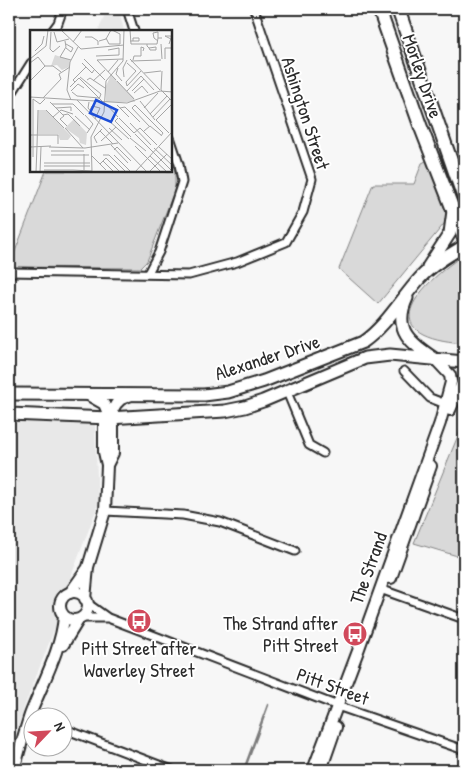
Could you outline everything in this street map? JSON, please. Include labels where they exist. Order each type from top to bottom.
[{"type":"highway","name":"Morley Drive","points":[[379,9],[420,126],[464,238]]},
{"type":"highway","name":"Morley Drive","points":[[398,9],[464,198]]},
{"type":"main road","points":[[421,277],[450,233],[453,211]]},
{"type":"main road","name":"Alexander Drive","points":[[9,394],[204,394],[228,392],[264,381],[354,346],[370,337],[421,277],[442,260],[464,246]]},
{"type":"main road","points":[[413,287],[401,318],[404,332],[416,346],[436,360]]},
{"type":"main road","name":"Alexander Drive","points":[[9,414],[109,418],[225,411],[245,407],[286,392],[365,358],[390,355],[464,362]]},
{"type":"street","points":[[53,30],[58,23],[63,9]]},
{"type":"street","points":[[127,9],[134,30]]},
{"type":"street","name":"Ashington Street","points":[[9,272],[189,275],[237,262],[286,242],[303,212],[312,179],[254,9]]},
{"type":"street","points":[[9,98],[30,65]]},
{"type":"street","points":[[148,273],[159,252],[182,182],[179,164],[172,143]]},
{"type":"street","name":"The Strand","points":[[436,360],[443,366],[451,379],[448,406]]},
{"type":"street","points":[[404,371],[430,398],[448,406]]},
{"type":"street","name":"The Strand","points":[[313,770],[340,707],[448,406],[464,380]]},
{"type":"street","points":[[286,392],[309,445],[323,453]]},
{"type":"street","points":[[88,395],[104,404],[109,418]]},
{"type":"street","points":[[53,663],[65,640],[86,612],[88,567],[105,511],[107,465],[104,452],[104,426],[116,404],[121,399],[132,395]]},
{"type":"street","points":[[105,511],[183,515],[220,522],[295,551]]},
{"type":"street","points":[[70,593],[88,567]]},
{"type":"street","points":[[383,590],[464,619]]},
{"type":"street","points":[[80,618],[69,619],[64,616],[60,610],[61,601],[64,596],[70,593],[78,593],[86,601]]},
{"type":"street","name":"Pitt Street","points":[[86,601],[108,618],[340,707],[464,750]]},
{"type":"street","points":[[37,706],[53,663],[63,627],[64,616]]},
{"type":"street","name":"Pitt Street","points":[[80,618],[108,618]]},
{"type":"street","name":"The Strand","points":[[321,770],[340,707]]},
{"type":"street","points":[[72,732],[172,770]]},
{"type":"street","points":[[14,769],[22,743]]},
{"type":"street","points":[[14,769],[22,756]]},
{"type":"shaded area","points":[[107,9],[118,9],[124,30],[98,30]]},
{"type":"shaded area","points":[[428,160],[444,201],[446,217],[444,224],[378,304],[339,269],[373,184],[414,184],[422,163]]},
{"type":"shaded area","points":[[172,164],[175,171],[175,189],[147,261],[140,268],[9,267],[46,172],[172,172]]},
{"type":"shaded area","points":[[462,256],[464,262],[464,343],[438,339],[423,334],[413,325],[410,315],[413,304],[431,281]]},
{"type":"shaded area","points":[[464,421],[464,558],[414,543]]},
{"type":"shaded area","points":[[9,422],[95,422],[98,505],[69,582],[56,625],[25,706],[22,706],[22,714],[9,754]]},
{"type":"waterway","points":[[244,770],[268,705]]},
{"type":"place","name":"Pitt Street after Waverley Street","points":[[139,621]]},
{"type":"place","name":"The Strand after Pitt Street","points":[[355,634]]}]
